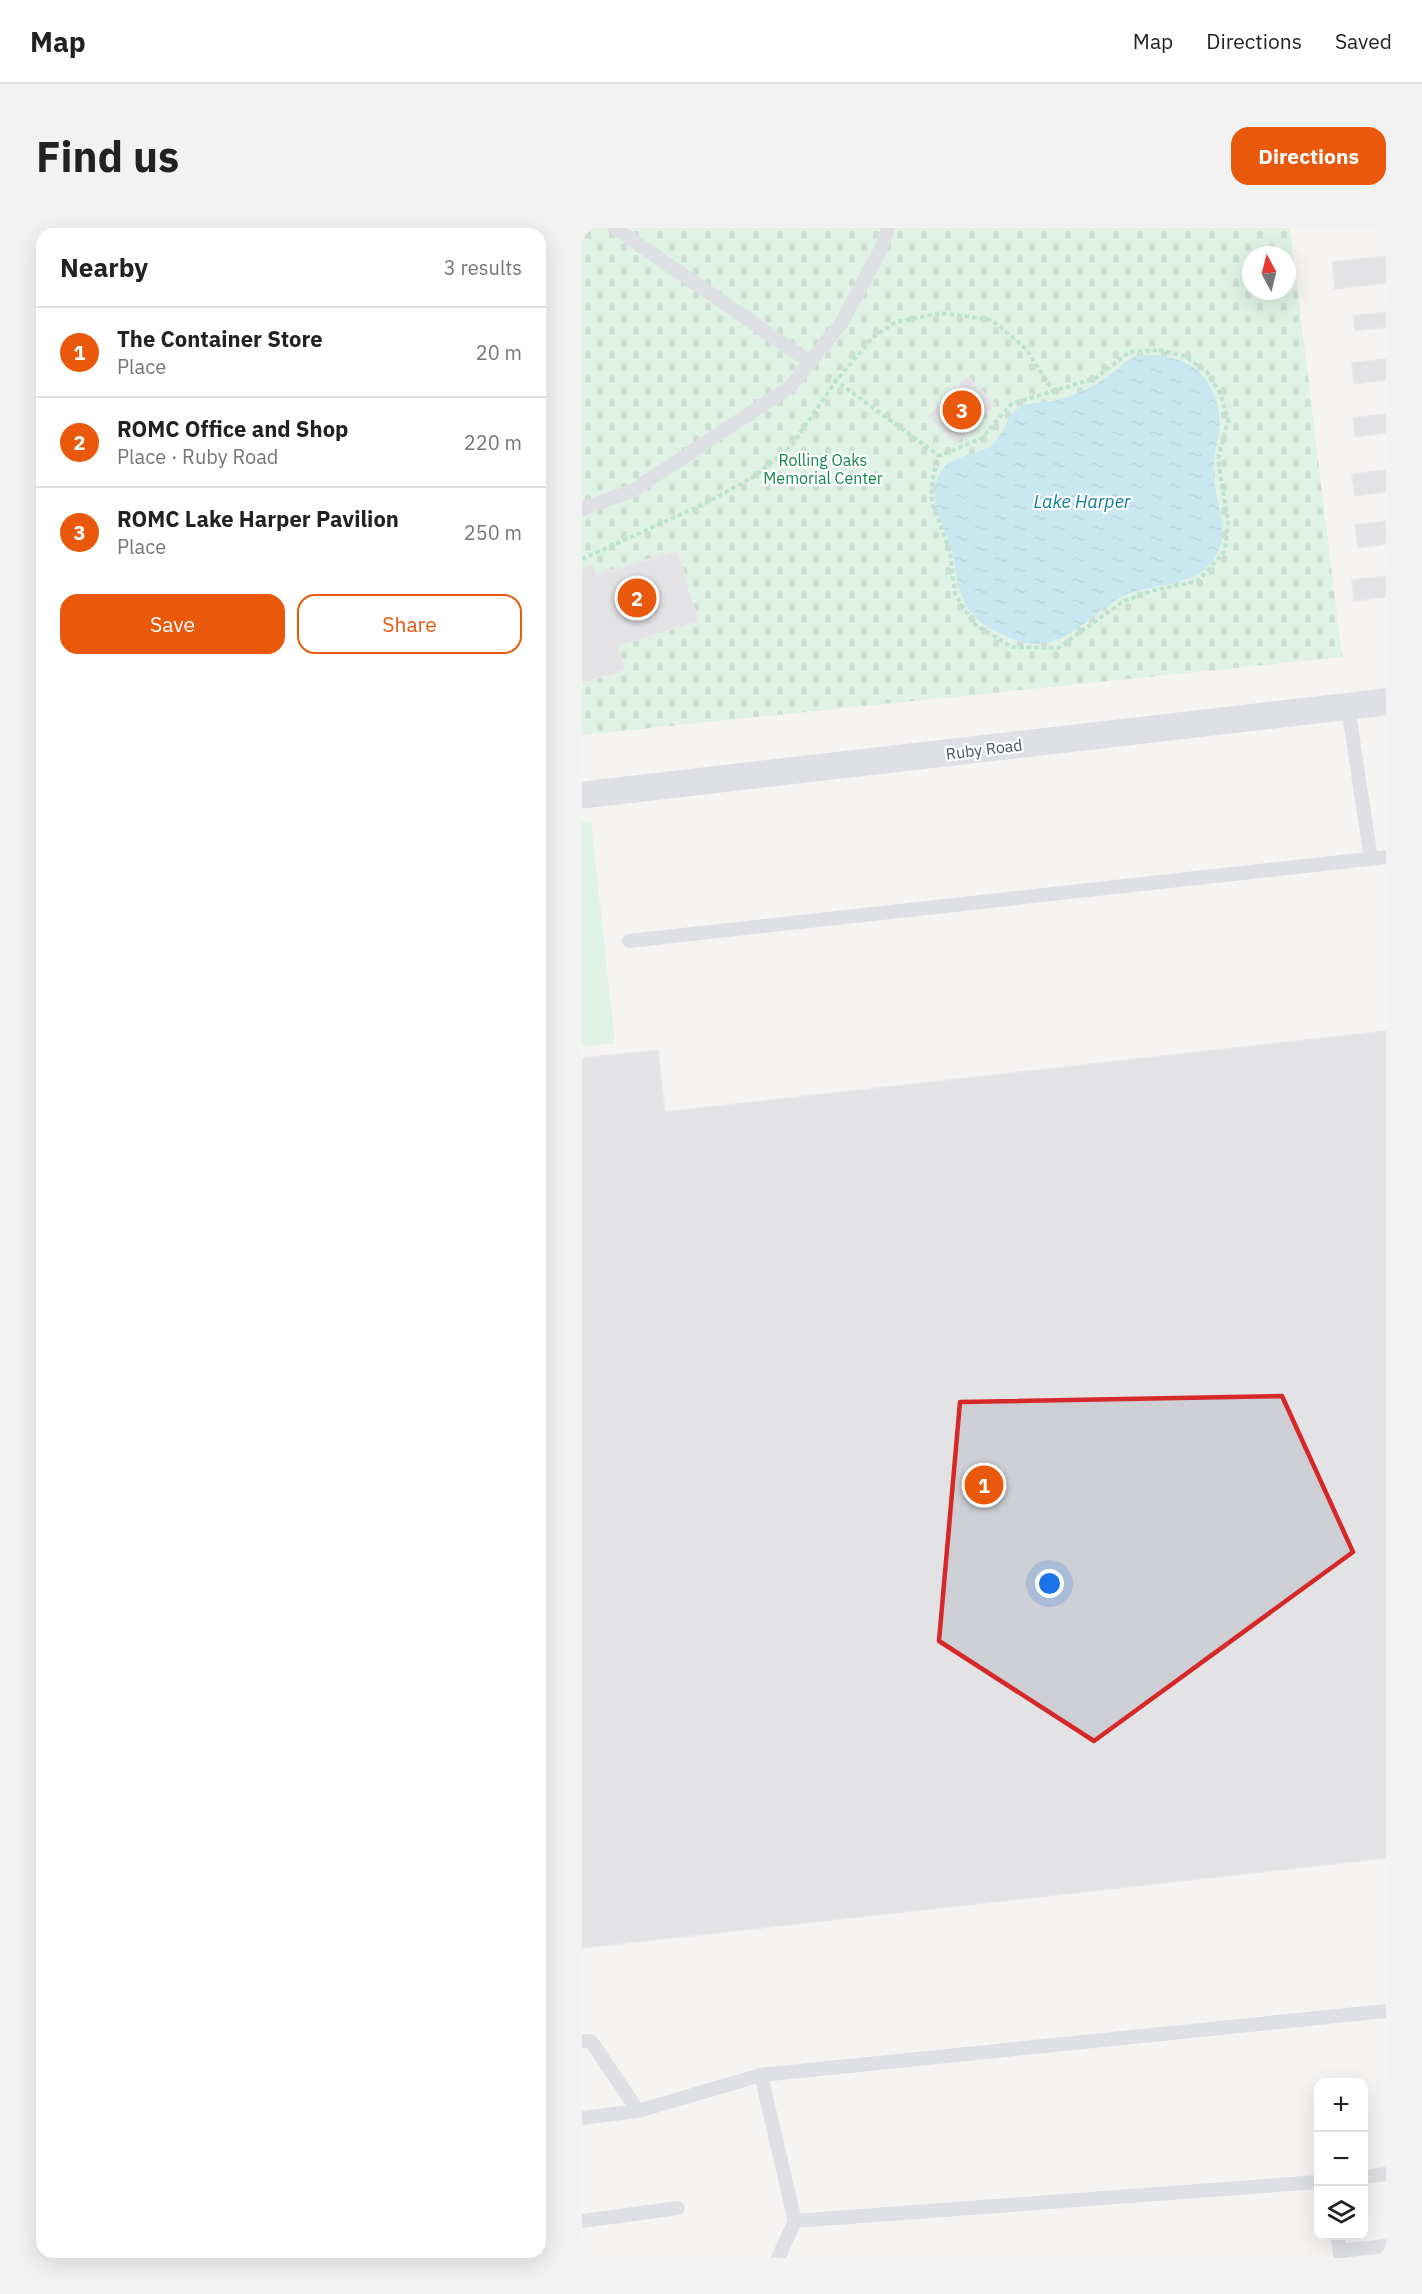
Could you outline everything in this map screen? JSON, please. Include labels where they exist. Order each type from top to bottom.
[{"type":"street","name":"Ruby Road","points":[[582,795],[1386,702]]},
{"type":"lane","points":[[615,228],[810,362]]},
{"type":"lane","points":[[582,509],[632,491],[790,387],[842,322],[881,249],[888,228]]},
{"type":"lane","points":[[1348,706],[1371,859]]},
{"type":"lane","points":[[629,941],[1386,858]]},
{"type":"lane","points":[[582,2118],[638,2111],[761,2075],[1386,2011]]},
{"type":"lane","points":[[582,2041],[591,2041],[638,2111]]},
{"type":"lane","points":[[761,2075],[795,2221],[778,2258]]},
{"type":"lane","points":[[1368,2176],[1386,2174]]},
{"type":"lane","points":[[795,2221],[1314,2182]]},
{"type":"lane","points":[[582,2221],[678,2208]]},
{"type":"lane","points":[[1340,2254],[1386,2246]]},
{"type":"path","points":[[582,559],[706,503],[755,476],[792,445],[836,381],[873,337],[896,322],[941,313],[992,320],[1026,349],[1054,392]]},
{"type":"path","points":[[1159,350],[1185,356],[1206,372],[1221,395],[1228,420],[1218,459],[1228,522],[1225,551],[1198,581],[1151,591],[1124,601],[1058,648],[1011,646],[974,624],[955,594],[950,552],[932,502],[932,480],[939,456],[982,438],[1011,404],[1096,378],[1129,352],[1159,350]]},
{"type":"path","points":[[810,362],[939,456]]},
{"type":"highlighted area","points":[[1282,1396],[1353,1552],[1094,1741],[939,1641],[960,1402]]},
{"type":"green space","name":"Rolling Oaks Memorial Center","points":[[582,228],[1290,228],[1292,246],[1242,246],[1242,300],[1296,300],[1296,278],[1342,657],[582,735]]},
{"type":"green space","points":[[591,821],[615,1043],[582,1046],[582,822]]},
{"type":"water","name":"Lake Harper","points":[[1160,355],[1185,363],[1198,371],[1212,390],[1218,406],[1220,423],[1213,474],[1222,538],[1215,557],[1198,574],[1176,583],[1128,594],[1105,607],[1072,632],[1048,643],[1023,642],[988,627],[972,614],[959,587],[951,546],[935,500],[937,480],[941,472],[952,461],[982,451],[994,443],[1011,416],[1020,407],[1055,400],[1083,391],[1097,384],[1133,358]]},
{"type":"building","points":[[1386,256],[1386,283],[1335,289],[1332,262]]},
{"type":"building","points":[[1386,312],[1386,327],[1355,331],[1353,316]]},
{"type":"building","points":[[1386,359],[1386,380],[1354,384],[1352,363]]},
{"type":"building","points":[[968,377],[995,405],[955,443],[928,416]]},
{"type":"building","points":[[1386,414],[1386,433],[1355,437],[1353,418]]},
{"type":"building","points":[[1386,470],[1386,492],[1355,496],[1352,474]]},
{"type":"building","points":[[1386,521],[1386,544],[1358,548],[1355,525]]},
{"type":"building","points":[[677,551],[698,621],[617,646],[625,670],[582,683],[582,568],[593,565],[596,575]]},
{"type":"building","points":[[1386,576],[1386,597],[1354,601],[1352,580]]},
{"type":"building","points":[[1386,1031],[1386,1858],[582,1948],[582,1058],[658,1050],[665,1112]]},
{"type":"place","name":"ROMC Lake Harper Pavilion","points":[[962,410]]},
{"type":"place","name":"ROMC Office and Shop","points":[[637,598]]},
{"type":"place","name":"The Container Store","points":[[984,1485]]}]
